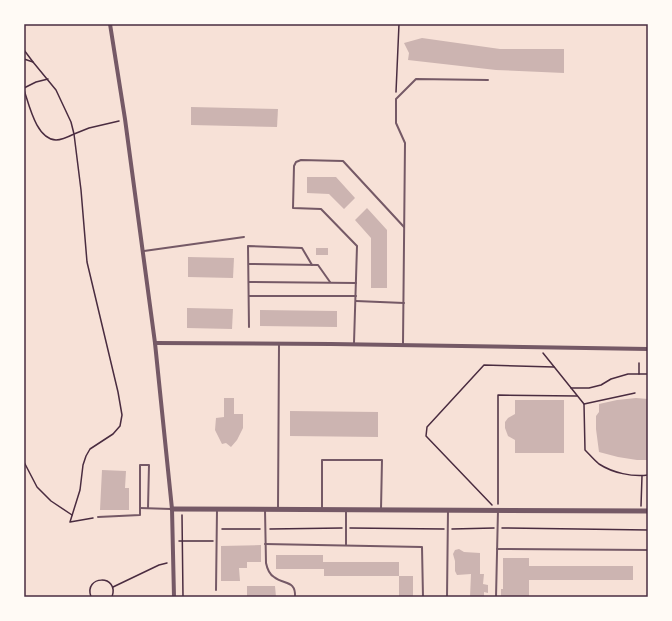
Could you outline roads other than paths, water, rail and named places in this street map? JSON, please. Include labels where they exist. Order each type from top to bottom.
[{"type":"street","points":[[110,24],[125,119],[155,343],[172,509],[174,597]]},
{"type":"street","points":[[155,343],[354,344],[648,349]]},
{"type":"street","points":[[172,509],[648,511]]},
{"type":"lane","points":[[403,345],[405,144],[396,122],[396,99],[416,78],[488,80]]},
{"type":"lane","points":[[354,344],[357,246],[321,210],[293,208],[294,166],[296,162],[301,160],[342,161],[404,227]]},
{"type":"lane","points":[[143,251],[244,237]]},
{"type":"lane","points":[[249,327],[248,246],[302,248],[312,265]]},
{"type":"lane","points":[[249,264],[318,265],[330,283]]},
{"type":"lane","points":[[249,282],[356,283]]},
{"type":"lane","points":[[249,296],[356,296]]},
{"type":"lane","points":[[356,301],[404,303]]},
{"type":"lane","points":[[278,344],[278,509]]},
{"type":"lane","points":[[322,509],[322,460],[382,460],[381,510]]},
{"type":"lane","points":[[98,517],[140,515],[140,465],[149,466],[148,508]]},
{"type":"lane","points":[[140,508],[172,509]]},
{"type":"lane","points":[[216,590],[217,509]]},
{"type":"lane","points":[[265,509],[265,544],[268,571],[274,577],[293,586],[295,589],[295,597]]},
{"type":"lane","points":[[346,510],[346,545]]},
{"type":"lane","points":[[447,597],[448,510]]},
{"type":"lane","points":[[496,597],[498,510]]},
{"type":"lane","points":[[265,544],[422,547],[423,597]]},
{"type":"lane","points":[[497,549],[648,550]]}]
